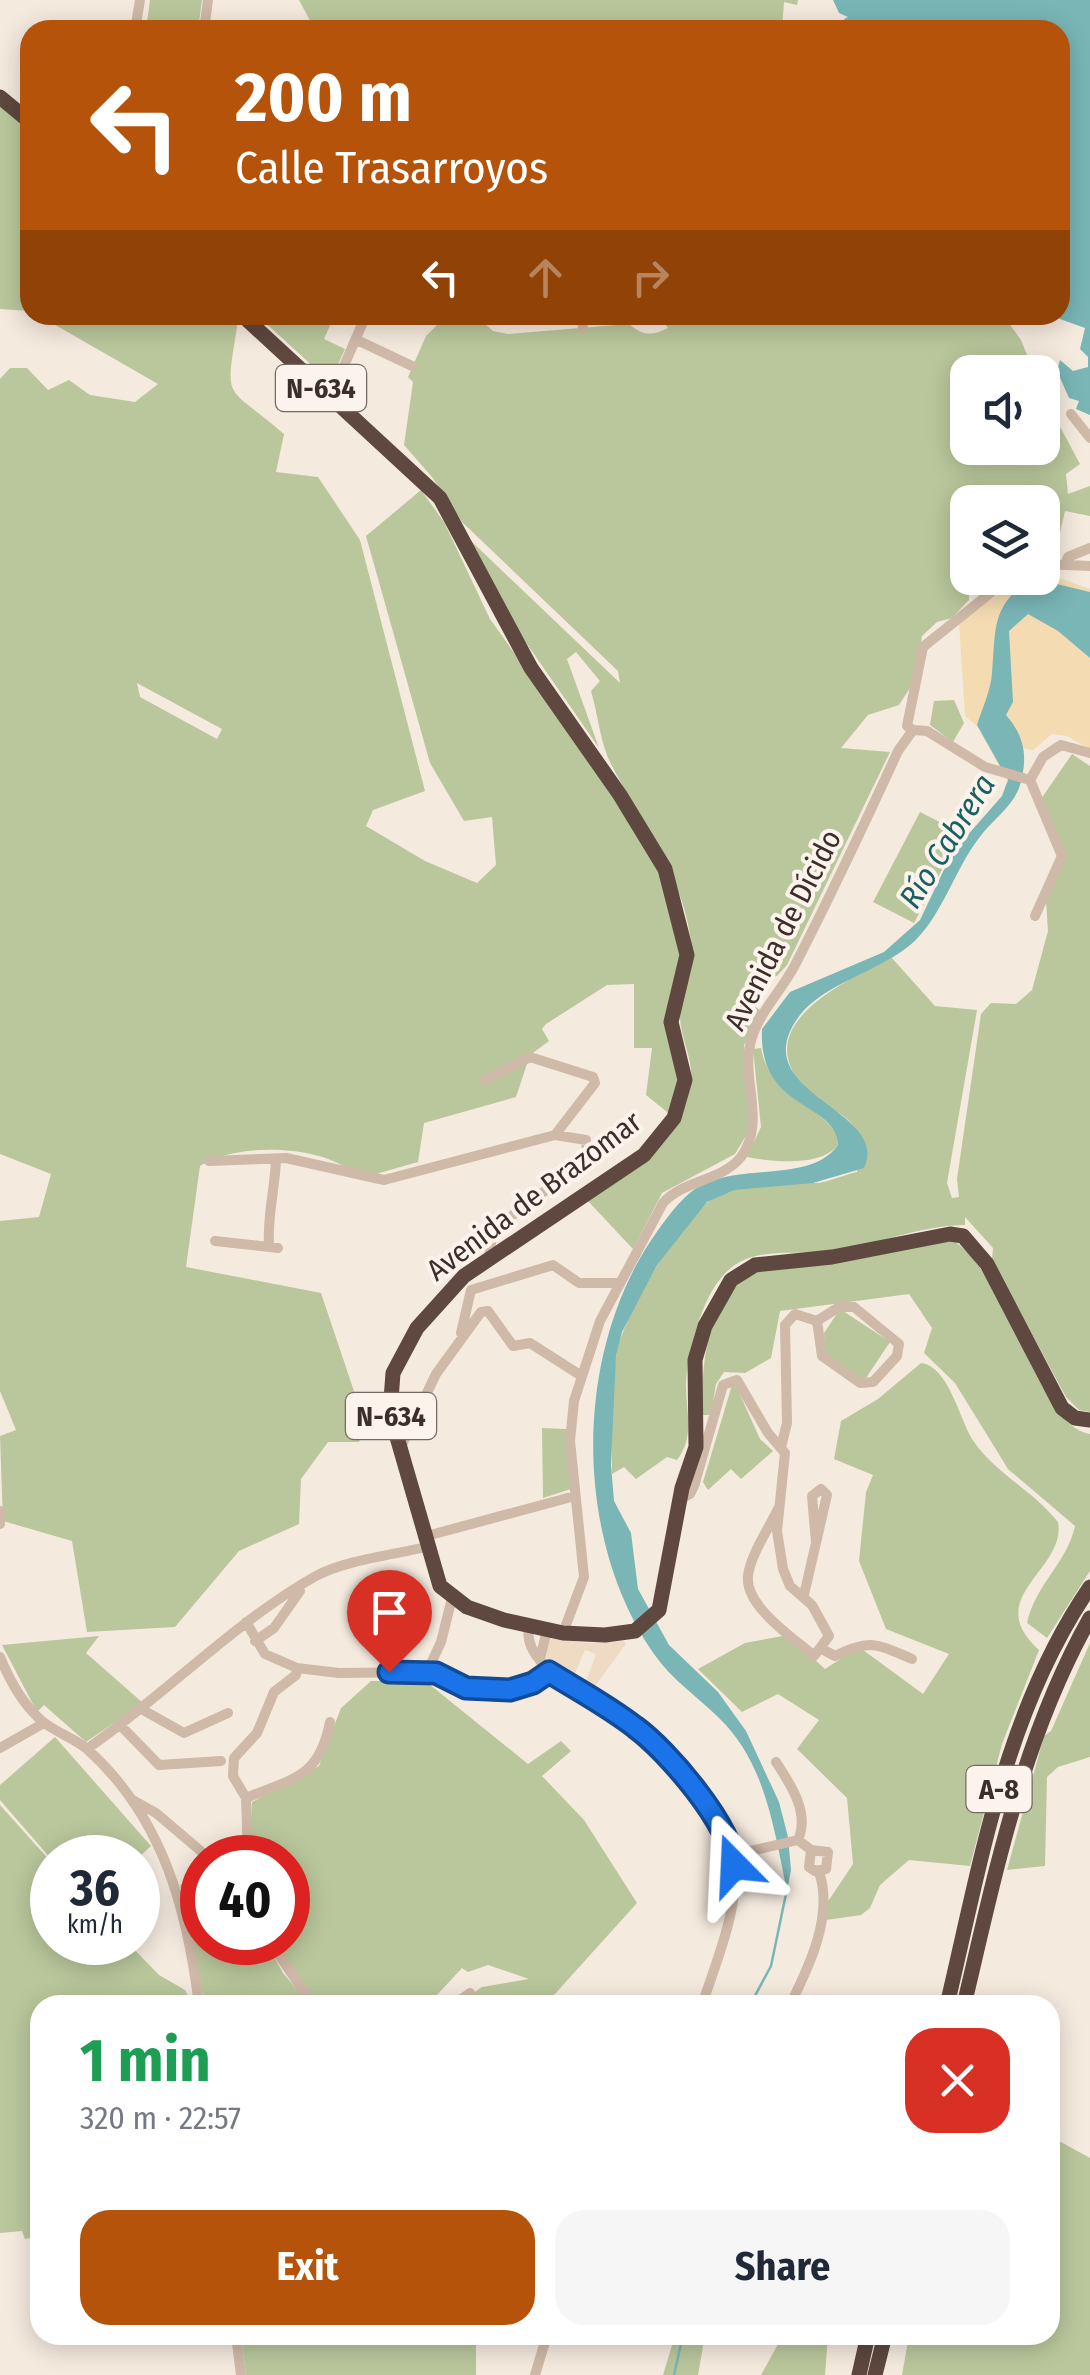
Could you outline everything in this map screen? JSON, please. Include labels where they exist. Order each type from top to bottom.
[{"type":"highway","points":[[0,97],[20,114]]},
{"type":"highway","name":"Avenida de Brazomar","points":[[253,325],[440,498],[532,668],[644,832],[674,893],[687,955],[671,1022],[685,1080],[674,1118],[644,1154],[488,1257],[443,1296],[402,1352],[388,1395],[425,1542],[440,1586],[452,1598]]},
{"type":"highway","points":[[452,1598],[504,1620],[555,1632],[624,1633],[644,1626],[659,1610],[680,1498],[698,1438],[696,1360],[704,1326],[730,1280],[755,1264],[832,1257],[950,1234],[963,1236],[987,1264],[1062,1408],[1074,1418],[1090,1420]]},
{"type":"highway","name":"A-8","points":[[949,1995],[1011,1745],[1058,1637],[1090,1587]]},
{"type":"highway","name":"A-8","points":[[966,1995],[1024,1760],[1045,1704],[1090,1618]]},
{"type":"highway","points":[[859,2375],[866,2345]]},
{"type":"highway","points":[[875,2375],[882,2345]]},
{"type":"street","points":[[334,389],[362,325]]},
{"type":"street","points":[[357,340],[412,366]]},
{"type":"street","points":[[1071,414],[1090,438]]},
{"type":"street","points":[[1065,566],[1068,556],[1090,548]]},
{"type":"street","points":[[1060,566],[1090,566]]},
{"type":"street","points":[[988,595],[923,646],[917,690],[906,715],[907,726],[927,731],[999,772],[1030,780]]},
{"type":"street","name":"Avenida de Dícido","points":[[540,1659],[584,1577],[570,1441],[580,1375],[620,1283],[673,1192],[740,1158],[750,1138],[753,1113],[748,1050],[754,1031],[792,971],[898,751],[914,730]]},
{"type":"street","points":[[1030,780],[1043,757],[1061,745],[1090,753]]},
{"type":"street","points":[[1030,780],[1062,856],[1034,916]]},
{"type":"street","points":[[484,1080],[530,1057],[592,1077],[596,1083],[555,1135]]},
{"type":"street","points":[[208,1161],[276,1159],[322,1164],[384,1180],[555,1135],[586,1140],[589,1147],[550,1187],[500,1222],[489,1238],[488,1257]]},
{"type":"street","points":[[215,1241],[274,1247],[267,1210],[276,1196],[276,1159]]},
{"type":"street","points":[[400,1449],[436,1374],[462,1343],[460,1336],[471,1290],[553,1265],[579,1283],[620,1283]]},
{"type":"street","points":[[781,1446],[787,1423],[785,1325],[794,1314],[816,1320],[839,1307],[854,1307],[894,1337],[900,1349],[880,1376],[860,1383],[822,1356],[816,1320]]},
{"type":"street","points":[[460,1336],[481,1312],[488,1311],[513,1346],[530,1343],[580,1375]]},
{"type":"street","points":[[680,1498],[690,1494],[694,1486],[726,1381],[740,1383],[768,1433],[781,1446],[785,1459],[778,1509],[783,1569],[790,1586],[804,1596],[829,1636],[814,1656],[756,1602],[750,1588],[748,1575],[778,1509]]},
{"type":"street","points":[[87,1749],[143,1710],[246,1622],[316,1576],[576,1496]]},
{"type":"street","points":[[0,1511],[0,1524]]},
{"type":"street","points":[[804,1596],[816,1542]]},
{"type":"street","points":[[255,1640],[286,1615],[303,1586]]},
{"type":"street","points":[[427,1672],[442,1642],[452,1598]]},
{"type":"street","points":[[504,1620],[549,1672],[647,1737],[712,1814],[733,1855],[732,1899],[705,1995]]},
{"type":"street","points":[[246,1622],[265,1654],[297,1668],[340,1673],[427,1672],[451,1678],[466,1688],[510,1690],[533,1683],[549,1672]]},
{"type":"street","points":[[529,1626],[529,1646]]},
{"type":"street","points":[[822,1649],[835,1656],[857,1645],[874,1643],[912,1659]]},
{"type":"street","points":[[0,1657],[26,1705],[44,1724],[87,1749],[130,1799],[180,1894],[196,1995]]},
{"type":"street","points":[[247,1835],[246,1798],[233,1776],[234,1758],[257,1733],[274,1692],[296,1675],[297,1668]]},
{"type":"street","points":[[143,1710],[184,1733],[228,1714]]},
{"type":"street","points":[[246,1798],[315,1765],[324,1752],[330,1722]]},
{"type":"street","points":[[0,1748],[44,1724]]},
{"type":"street","points":[[121,1726],[160,1765],[221,1761]]},
{"type":"street","points":[[776,1762],[800,1806],[802,1844],[807,1863],[820,1872],[824,1902],[816,1946],[794,1995]]},
{"type":"street","points":[[130,1799],[156,1813],[182,1835]]},
{"type":"street","points":[[733,1855],[802,1844],[821,1848],[830,1855],[829,1866],[820,1872]]},
{"type":"street","points":[[286,1965],[306,1995]]},
{"type":"street","points":[[466,1995],[470,1992]]},
{"type":"street","points":[[237,2345],[240,2375]]},
{"type":"street","points":[[535,2375],[544,2345]]},
{"type":"green space","points":[[150,0],[202,0],[199,20],[147,20]]},
{"type":"green space","points":[[299,0],[798,0],[797,5],[784,2],[783,20],[310,20]]},
{"type":"green space","points":[[0,106],[20,123],[20,310],[0,309]]},
{"type":"green space","points":[[55,325],[237,325],[231,367],[233,389],[284,434],[276,472],[318,477],[360,540],[425,791],[373,810],[366,826],[425,861],[477,883],[496,865],[492,817],[464,821],[430,763],[366,536],[421,490],[444,522],[490,619],[633,819],[659,867],[683,949],[667,1010],[680,1082],[672,1116],[646,1095],[652,1048],[634,1048],[634,984],[607,985],[546,1024],[542,1029],[549,1041],[530,1055],[516,1097],[424,1123],[418,1162],[358,1179],[327,1158],[282,1150],[235,1153],[200,1166],[186,1267],[321,1293],[365,1424],[359,1442],[328,1442],[301,1479],[299,1524],[239,1551],[175,1627],[87,1632],[72,1541],[3,1521],[0,1436],[16,1430],[0,1391],[0,1221],[39,1217],[51,1174],[0,1154],[0,379],[10,368],[27,368],[48,390],[69,380],[90,395],[135,402],[158,384]],"holes":[[[137,683],[222,729],[217,739],[140,697]]]},
{"type":"green space","points":[[268,325],[330,325],[324,339],[345,349],[330,382]]},
{"type":"green space","points":[[437,325],[486,325],[508,334],[617,325],[630,325],[643,333],[652,333],[668,328],[666,325],[1010,325],[1027,355],[950,355],[950,465],[1060,465],[1060,427],[1080,464],[1066,474],[1068,494],[1090,486],[1090,516],[1065,511],[1060,532],[1060,485],[950,485],[950,595],[969,595],[969,600],[952,618],[937,622],[922,636],[917,677],[899,705],[868,715],[841,748],[890,752],[787,965],[777,976],[755,979],[738,997],[762,1011],[744,1045],[750,1113],[747,1134],[735,1154],[662,1193],[633,1249],[587,1200],[655,1151],[669,1136],[687,1099],[691,1070],[680,1018],[692,960],[688,924],[661,853],[607,756],[591,691],[600,681],[576,652],[567,659],[599,748],[518,631],[470,540],[620,683],[618,671],[462,522],[432,477],[404,445],[413,382],[408,377],[426,336]]},
{"type":"green space","points":[[954,700],[964,723],[953,742],[930,725],[934,701]]},
{"type":"green space","points":[[1072,754],[1090,766],[1090,1412],[1079,1410],[1066,1397],[992,1260],[993,1248],[965,1217],[965,1225],[920,1231],[845,1250],[757,1256],[733,1267],[712,1292],[693,1340],[687,1371],[688,1428],[683,1450],[677,1460],[667,1457],[636,1479],[624,1467],[612,1474],[614,1366],[622,1334],[658,1264],[690,1220],[706,1203],[731,1191],[766,1184],[817,1183],[857,1172],[858,1133],[849,1120],[810,1094],[792,1070],[787,1048],[793,1028],[807,1011],[848,980],[891,957],[935,1006],[977,1010],[947,1183],[952,1198],[959,1197],[957,1179],[981,1014],[991,1003],[1016,1004],[1032,990],[1048,931],[1046,901],[1063,864],[1041,799]]},
{"type":"green space","points":[[920,812],[961,833],[914,923],[873,902]]},
{"type":"green space","points":[[761,1048],[772,1075],[836,1132],[838,1145],[830,1152],[796,1161],[747,1157],[761,1127],[753,1049]]},
{"type":"green space","points":[[951,1239],[971,1257],[990,1283],[1054,1405],[1071,1425],[1090,1434],[1090,1571],[1047,1638],[1027,1623],[1037,1596],[1065,1551],[1075,1526],[1008,1469],[955,1383],[924,1353],[932,1328],[909,1294],[780,1311],[771,1358],[745,1373],[724,1372],[716,1384],[711,1415],[702,1415],[705,1356],[715,1319],[736,1286],[751,1273]]},
{"type":"green space","points":[[840,1309],[890,1342],[864,1381],[825,1355],[824,1333]]},
{"type":"green space","points":[[921,1363],[939,1373],[946,1383],[981,1451],[1058,1522],[1051,1555],[1021,1599],[1018,1614],[1023,1631],[1039,1650],[1002,1744],[970,1866],[909,1860],[880,1885],[870,1908],[861,1915],[826,1920],[827,1903],[853,1864],[847,1798],[797,1749],[819,1720],[778,1694],[742,1712],[698,1669],[745,1643],[788,1635],[825,1669],[859,1647],[923,1694],[949,1654],[886,1629],[859,1561],[866,1492],[873,1475],[834,1459],[841,1421],[878,1399]]},
{"type":"green space","points":[[732,1385],[737,1388],[760,1439],[773,1451],[741,1479],[731,1469],[708,1490],[703,1482]]},
{"type":"green space","points":[[542,1428],[566,1429],[571,1489],[543,1498]]},
{"type":"green space","points":[[99,1636],[86,1653],[143,1703],[86,1742],[44,1705],[37,1712],[2,1645]]},
{"type":"green space","points":[[1090,1643],[1090,1757],[1058,1767],[1047,1777],[1045,1866],[1007,1870],[1044,1736],[1051,1731]]},
{"type":"green space","points":[[424,1680],[528,1764],[561,1741],[571,1751],[542,1776],[584,1820],[637,1903],[554,1995],[470,1995],[482,1987],[529,1979],[488,1965],[468,1972],[462,1968],[437,1995],[308,1995],[288,1965],[310,1965],[310,1835],[250,1835],[252,1802],[319,1766],[341,1708],[371,1681]]},
{"type":"green space","points":[[55,1737],[141,1835],[30,1835],[0,1800],[0,1785]]},
{"type":"green space","points":[[0,1805],[30,1838],[30,1965],[149,1965],[188,1995],[30,1995],[30,2238],[25,2239],[22,2231],[0,2233]]},
{"type":"green space","points":[[197,1965],[278,1965],[302,1995],[203,1995]]},
{"type":"green space","points":[[1060,2142],[1090,2158],[1090,2375],[902,2375],[907,2345],[1060,2345]]},
{"type":"green space","points":[[242,2345],[476,2345],[476,2375],[246,2375]]},
{"type":"green space","points":[[672,2345],[703,2345],[698,2375],[663,2375]]},
{"type":"green space","points":[[778,2345],[827,2345],[825,2375],[761,2375]]},
{"type":"sand","points":[[1060,578],[1090,589],[1090,749],[1067,736],[1052,734],[1033,750],[1021,748],[1001,769],[977,726],[965,716],[959,622],[997,595],[1060,595]]},
{"type":"shaded area","points":[[550,1638],[626,1644],[595,1686],[586,1681],[596,1654],[585,1650],[574,1676],[546,1658]]},
{"type":"water","points":[[833,0],[1090,0],[1090,415],[1076,409],[1079,401],[1069,398],[1060,378],[1060,360],[1073,371],[1088,367],[1088,357],[1080,349],[1085,328],[1070,323],[1070,20],[844,20],[848,17],[839,13]]},
{"type":"water","points":[[1060,585],[1090,592],[1090,658],[1058,631],[1028,614],[1009,631],[1013,702],[1006,715],[1021,739],[1024,756],[1017,793],[970,851],[920,935],[896,955],[810,1004],[787,1042],[789,1064],[801,1082],[857,1130],[867,1147],[864,1168],[813,1183],[734,1190],[707,1202],[657,1265],[622,1332],[616,1356],[611,1465],[614,1501],[631,1533],[638,1589],[669,1645],[718,1692],[746,1731],[779,1802],[788,1837],[791,1870],[787,1891],[766,1798],[748,1755],[719,1718],[661,1663],[628,1608],[609,1558],[597,1505],[593,1450],[596,1395],[606,1342],[624,1291],[648,1245],[679,1203],[708,1182],[809,1165],[838,1145],[825,1120],[784,1091],[772,1076],[764,1056],[762,1029],[790,992],[884,952],[920,920],[952,853],[1002,796],[1008,780],[977,725],[991,679],[998,619],[1009,598],[1060,595]]},
{"type":"waterway","name":"Río Cabrera","points":[[755,1995],[771,1966],[787,1889]]},
{"type":"waterway","name":"Río Cabrera","points":[[674,2375],[681,2345]]},
{"type":"route","points":[[389,1672],[436,1673],[466,1688],[510,1690],[533,1683],[549,1672],[647,1737],[726,1834],[734,1865]]}]
